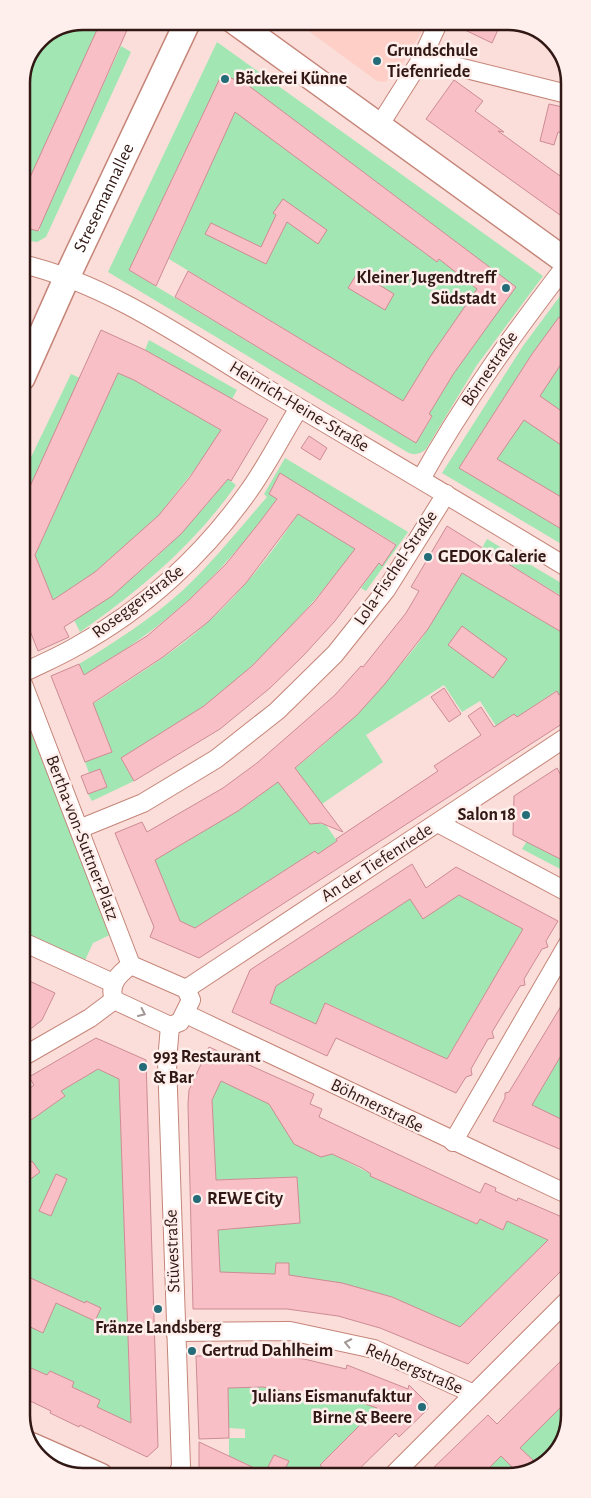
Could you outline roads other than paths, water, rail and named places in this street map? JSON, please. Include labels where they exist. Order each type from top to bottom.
[{"type":"street","name":"Stresemannallee","points":[[30,360],[67,277],[184,30]]},
{"type":"street","points":[[246,30],[561,259]]},
{"type":"street","points":[[379,126],[422,58],[435,30]]},
{"type":"street","points":[[422,58],[561,93]]},
{"type":"street","name":"Heinrich-Heine-Straße","points":[[30,266],[67,277],[100,291],[422,479],[561,564]]},
{"type":"street","name":"Börnestraße","points":[[422,479],[479,384],[516,330],[561,271]]},
{"type":"street","name":"Roseggerstraße","points":[[30,670],[78,646],[130,611],[177,575],[216,534],[249,491],[299,408]]},
{"type":"street","name":"Lola-Fischel-Straße","points":[[79,829],[143,803],[216,759],[277,711],[335,654],[386,590],[446,494]]},
{"type":"street","name":"Bertha-von-Suttner-Platz","points":[[30,702],[131,965]]},
{"type":"street","name":"An der Tiefenriede","points":[[186,989],[561,741]]},
{"type":"street","points":[[438,822],[561,889]]},
{"type":"street","points":[[30,946],[114,991],[170,1026],[180,1022],[186,1014],[191,1000],[186,989],[131,965],[121,972],[114,991],[90,1018],[30,1053]]},
{"type":"street","points":[[454,1142],[561,956]]},
{"type":"street","name":"Böhmerstraße","points":[[186,1014],[561,1192]]},
{"type":"street","name":"Stüvestraße","points":[[170,1026],[167,1061],[180,1468]]},
{"type":"street","points":[[400,1468],[561,1308]]},
{"type":"street","name":"Rehbergstraße","points":[[175,1332],[290,1330],[374,1349],[474,1394]]},
{"type":"street","points":[[45,1452],[82,1468]]},
{"type":"place","name":"Grundschule Tiefenriede","points":[[377,61]]},
{"type":"place","name":"Bäckerei Künne","points":[[225,79]]},
{"type":"place","name":"Kleiner Jugendtreff Südstadt","points":[[506,288]]},
{"type":"place","name":"GEDOK Galerie","points":[[428,557]]},
{"type":"place","name":"Salon 18","points":[[526,815]]},
{"type":"place","name":"993 Restaurant & Bar","points":[[143,1067]]},
{"type":"place","name":"REWE City","points":[[197,1199]]},
{"type":"place","name":"Fränze Landsberg","points":[[158,1309]]},
{"type":"place","name":"Gertrud Dahlheim","points":[[192,1351]]},
{"type":"place","name":"Julians Eismanufaktur Birne & Beere","points":[[422,1407]]}]
